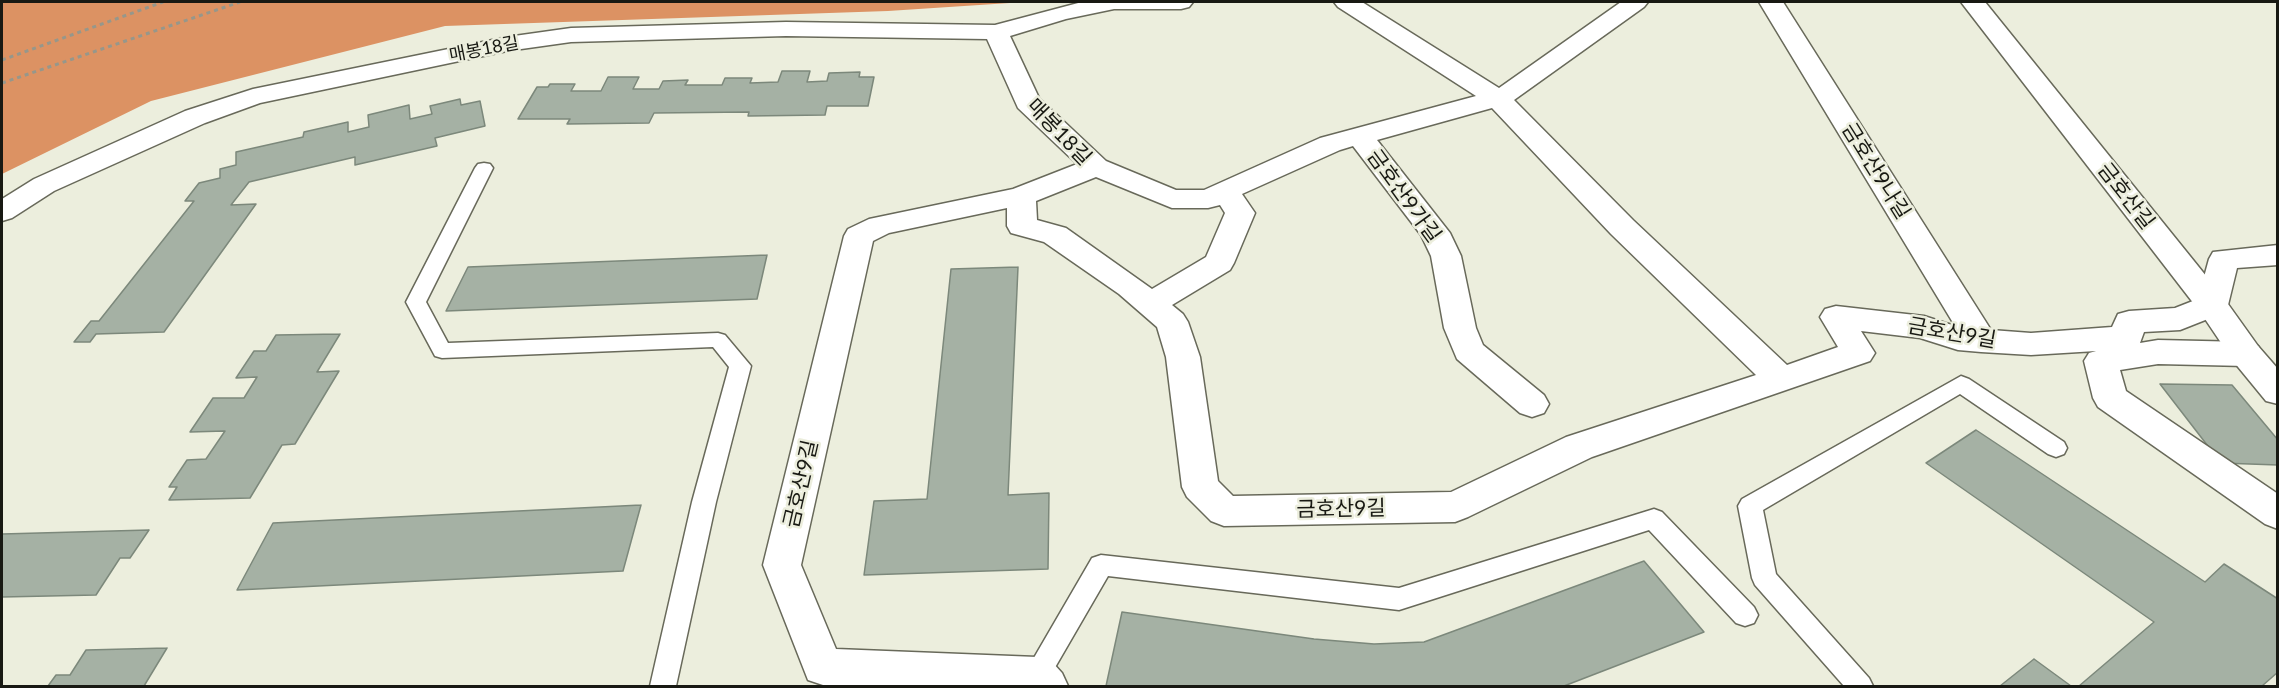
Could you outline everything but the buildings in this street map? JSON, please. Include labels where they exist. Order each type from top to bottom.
[{"type":"street","name":"매봉18길","points":[[2,212],[44,185],[195,117],[253,96],[507,44],[571,35],[786,28],[996,32],[1061,13],[1114,2],[1180,2]]},
{"type":"street","points":[[1346,2],[1496,97],[1622,227],[1781,379]]},
{"type":"street","name":"금호산9가길","points":[[1096,167],[1172,199],[1208,199],[1330,144],[1468,107],[1509,93],[1636,2]]},
{"type":"street","name":"금호산9나길","points":[[1771,2],[1981,341]]},
{"type":"street","name":"금호산길","points":[[1973,2],[2212,305],[2246,354],[2277,392]]},
{"type":"street","name":"매봉18길","points":[[996,32],[1027,102],[1096,167],[1021,196]]},
{"type":"street","name":"금호산9가길","points":[[1359,136],[1435,233],[1446,256],[1460,328],[1469,351],[1532,404]]},
{"type":"street","points":[[1150,304],[1219,263],[1240,213],[1225,191]]},
{"type":"street","name":"금호산9길","points":[[1042,681],[823,667],[782,565],[859,236],[880,226],[1021,196],[1022,225],[1055,235],[1130,287],[1172,322],[1183,357],[1200,487],[1224,511],[1455,507],[1579,447],[1858,353],[1836,317],[1924,327],[1958,339],[2031,344],[2127,337],[2129,322],[2180,319],[2212,305]]},
{"type":"street","points":[[2212,305],[2224,259],[2277,255]]},
{"type":"street","points":[[2246,354],[2158,352],[2101,362],[2110,398],[2277,514]]},
{"type":"lane","points":[[484,168],[416,302],[442,351],[718,340],[740,366],[704,501],[663,687]]},
{"type":"lane","points":[[1860,687],[1764,578],[1750,506],[1961,384],[2056,448]]},
{"type":"lane","points":[[1042,681],[1101,565],[1399,599],[1654,519],[1745,615]]},
{"type":"path","points":[[2,60],[163,2]]},
{"type":"path","points":[[2,83],[240,2]]},
{"type":"shaded area","points":[[2,2],[1025,2],[888,11],[445,26],[151,101],[2,174]]}]
